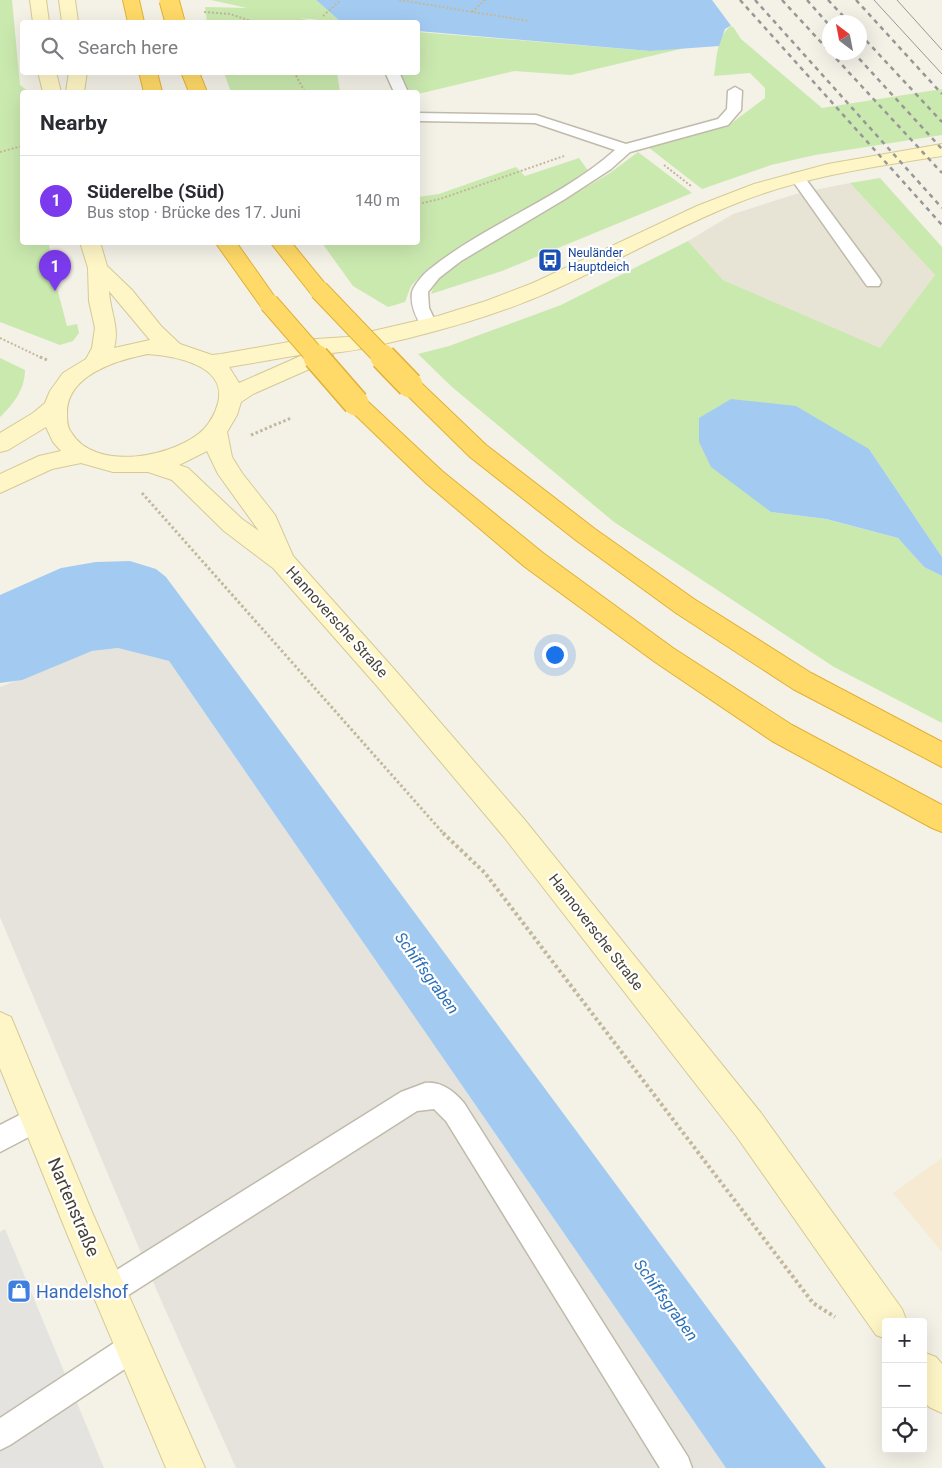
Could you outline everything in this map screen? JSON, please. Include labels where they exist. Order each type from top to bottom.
[{"type":"highway","points":[[131,0],[136,20]]},
{"type":"highway","points":[[169,0],[174,20]]},
{"type":"highway","points":[[149,75],[152,90]]},
{"type":"highway","points":[[191,75],[197,90]]},
{"type":"highway","points":[[227,245],[269,303],[356,403],[434,477],[534,560],[657,650],[782,733],[942,819]]},
{"type":"highway","points":[[282,245],[319,290],[410,385],[478,451],[586,535],[685,606],[802,681],[942,755]]},
{"type":"main road","points":[[38,0],[40,20]]},
{"type":"main road","points":[[66,0],[70,20]]},
{"type":"main road","points":[[75,90],[78,75]]},
{"type":"main road","points":[[210,362],[249,358],[295,348],[346,344],[429,324],[498,304],[540,288],[705,208],[762,188],[838,168],[942,150]]},
{"type":"main road","points":[[91,245],[98,268],[99,301],[106,328],[103,348],[95,361]]},
{"type":"main road","points":[[98,268],[125,295],[153,331],[172,348]]},
{"type":"main road","points":[[230,398],[266,379],[346,344]]},
{"type":"main road","points":[[0,444],[40,419],[55,407],[66,385],[83,369],[95,361],[135,348],[172,348],[199,356],[210,362],[225,378],[230,398],[226,415],[215,431],[187,452],[149,464],[114,464],[82,455],[72,449],[59,434],[56,425],[55,407]]},
{"type":"main road","name":"Hannoversche Straße","points":[[215,431],[218,453],[225,467],[267,522],[282,561]]},
{"type":"main road","points":[[0,484],[47,462],[82,455]]},
{"type":"main road","name":"Hannoversche Straße","points":[[149,464],[180,474],[233,525],[282,561],[386,678],[514,828],[749,1125],[886,1318]]},
{"type":"main road","name":"Nartenstraße","points":[[0,1028],[109,1291],[186,1468]]},
{"type":"main road","points":[[927,1375],[942,1394]]},
{"type":"lane","points":[[394,75],[401,90]]},
{"type":"lane","points":[[429,324],[419,301],[423,285],[433,274],[481,241],[560,196],[606,166],[625,149],[710,128],[724,122],[734,110],[735,91]]},
{"type":"lane","points":[[420,117],[536,119],[625,149]]},
{"type":"lane","points":[[797,178],[873,282]]},
{"type":"lane","points":[[109,1291],[410,1101],[423,1096],[437,1095],[446,1101],[455,1112],[677,1468]]},
{"type":"lane","points":[[0,1139],[37,1119]]},
{"type":"lane","points":[[0,1435],[133,1347]]},
{"type":"path","points":[[322,16],[341,0]]},
{"type":"path","points":[[399,0],[529,21]]},
{"type":"path","points":[[472,12],[484,0]]},
{"type":"path","points":[[296,75],[303,90]]},
{"type":"path","points":[[420,203],[449,196],[604,142]]},
{"type":"path","points":[[0,152],[20,147]]},
{"type":"path","points":[[665,166],[697,191]]},
{"type":"path","points":[[0,338],[50,362]]},
{"type":"path","points":[[258,432],[291,418]]},
{"type":"path","points":[[145,498],[440,830],[485,874],[813,1303]]},
{"type":"shaded area","points":[[850,183],[935,275],[880,349],[723,280],[688,241],[733,214],[799,193]]},
{"type":"shaded area","points":[[118,648],[169,661],[726,1468],[236,1468],[157,1291],[0,917],[0,687],[92,651]]},
{"type":"shaded area","points":[[942,1158],[942,1252],[893,1193]]},
{"type":"shaded area","name":"Handelshof","points":[[5,1229],[104,1468],[0,1468],[0,1232]]},
{"type":"green space","points":[[0,0],[12,0],[20,85],[26,90],[20,90],[20,245],[49,245],[52,269],[67,326],[77,324],[79,333],[73,341],[60,345],[0,322]]},
{"type":"green space","points":[[211,0],[316,0],[339,20],[299,18],[308,20],[207,20],[205,7],[247,8]]},
{"type":"green space","points":[[732,25],[741,39],[822,108],[942,89],[942,135],[815,155],[771,165],[702,189],[648,147],[729,125],[765,98],[765,88],[750,73],[714,76],[720,41]]},
{"type":"green space","points":[[420,32],[650,51],[689,47],[571,75],[514,71],[420,94],[420,90],[409,90],[401,75],[420,75]]},
{"type":"green space","points":[[225,75],[337,75],[340,90],[230,90]]},
{"type":"green space","points":[[638,152],[692,193],[502,271],[431,294],[436,281],[477,251],[610,173]]},
{"type":"green space","points":[[579,158],[589,172],[457,249],[426,270],[411,286],[405,302],[388,307],[353,286],[323,245],[420,245],[420,197],[439,194],[516,167],[525,176]]},
{"type":"green space","points":[[880,178],[942,247],[942,557],[869,449],[771,512],[825,519],[898,538],[924,567],[942,576],[942,723],[834,667],[614,522],[452,387],[418,354],[449,346],[561,305],[688,241],[723,280],[880,348],[935,275],[850,183]]},
{"type":"green space","points":[[0,358],[25,370],[21,390],[0,417]]},
{"type":"water","points":[[316,0],[911,0],[732,25],[725,29],[719,46],[650,51],[420,31],[420,20],[339,20]]},
{"type":"water","points":[[731,399],[796,406],[869,449],[942,557],[942,576],[924,567],[898,538],[826,519],[771,512],[711,467],[699,442],[699,418]]},
{"type":"water","name":"Schiffsgraben","points":[[130,561],[156,569],[166,577],[826,1468],[726,1468],[169,661],[118,648],[92,651],[22,680],[0,683],[0,595],[61,568],[96,562]]},
{"type":"pier","points":[[712,0],[913,0],[911,2],[732,27]]},
{"type":"tram line","points":[[874,0],[942,74]]},
{"type":"tram line","points":[[897,0],[942,50]]},
{"type":"railway","points":[[740,0],[942,225]]},
{"type":"railway","points":[[755,0],[942,208]]},
{"type":"railway","points":[[782,0],[942,173]]},
{"type":"railway","points":[[807,0],[822,17]]},
{"type":"railway","points":[[828,0],[842,15]]},
{"type":"railway","points":[[856,0],[942,94]]},
{"type":"railway","points":[[867,42],[942,122]]},
{"type":"railway","points":[[860,60],[942,149]]},
{"type":"place","name":"Neuländer Hauptdeich","points":[[550,260]]},
{"type":"place","name":"Süderelbe (Süd)","points":[[55,291]]},
{"type":"place","name":"Handelshof","points":[[19,1291]]}]
